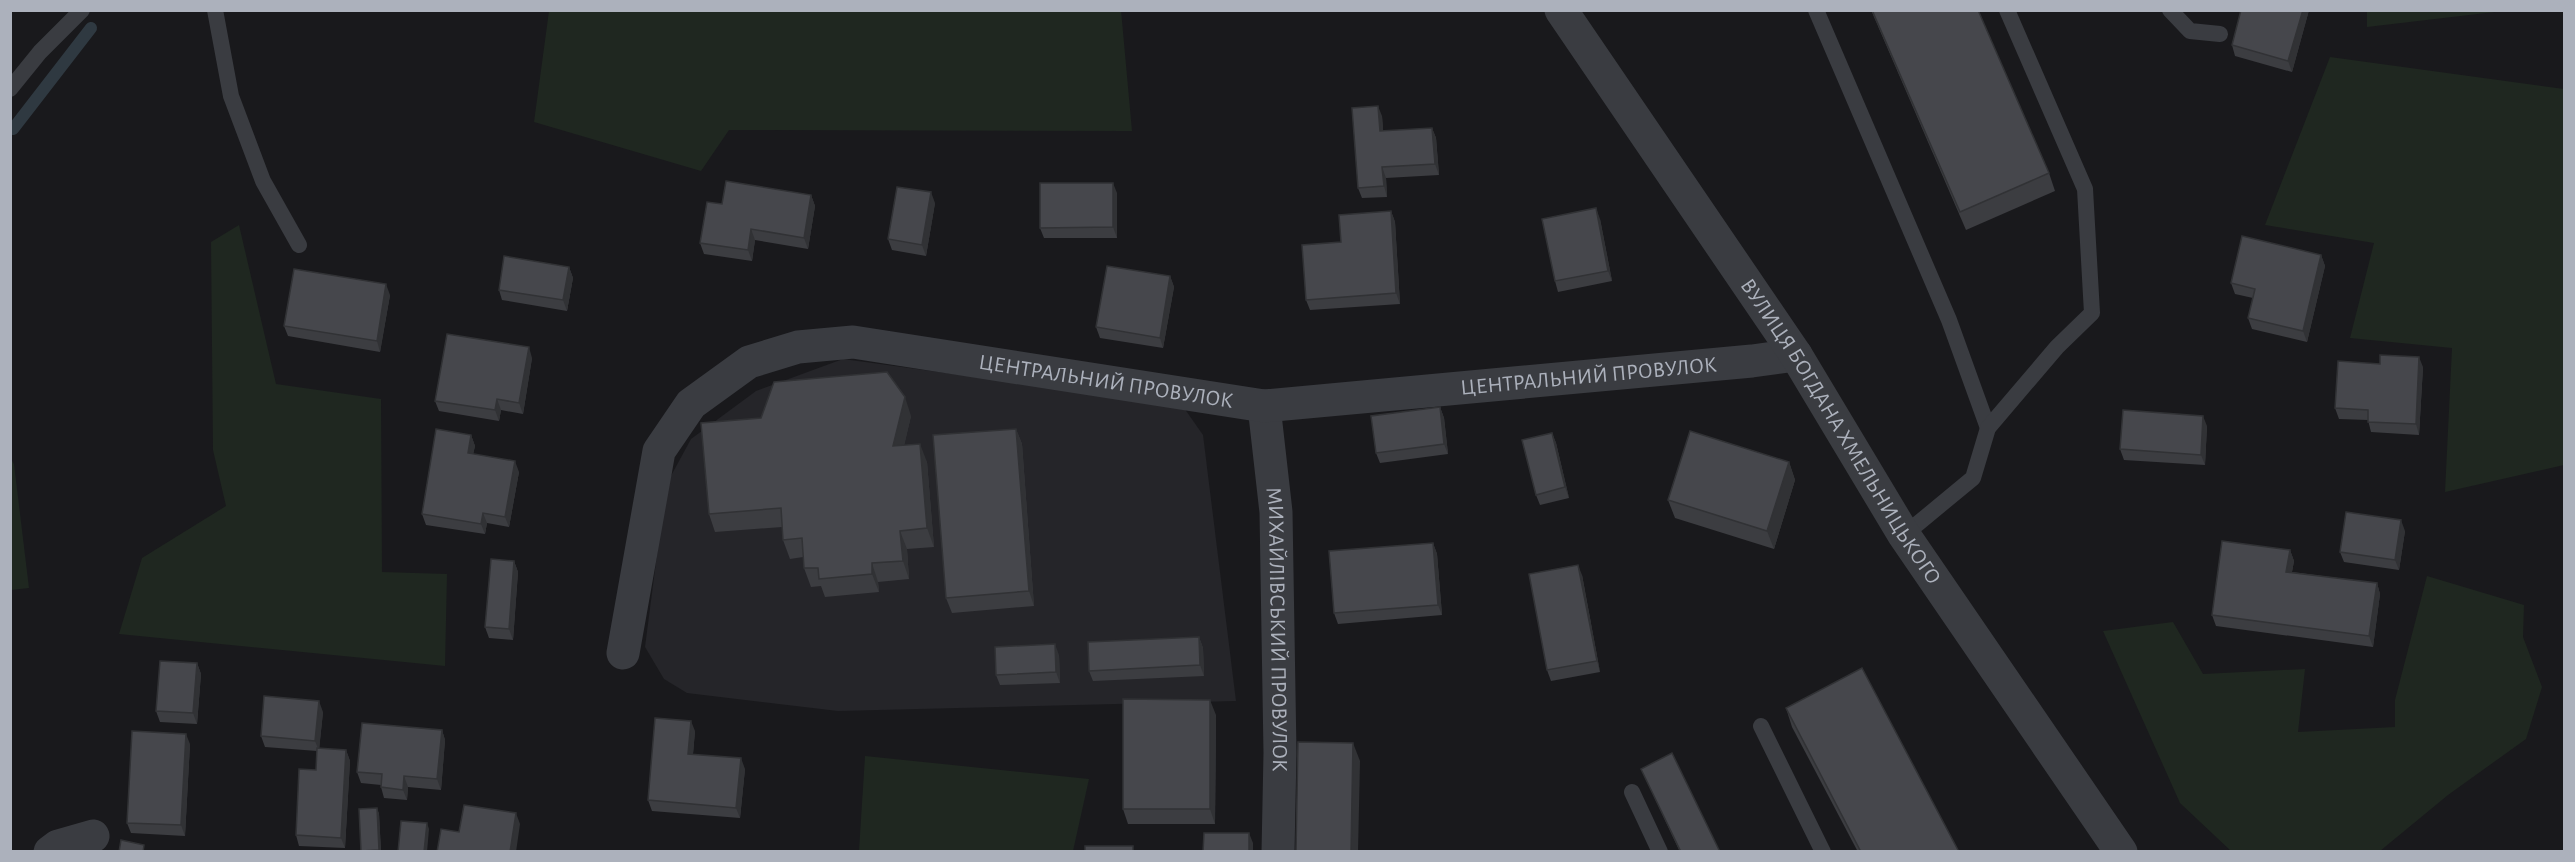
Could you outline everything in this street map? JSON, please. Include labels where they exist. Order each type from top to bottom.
[{"type":"street","name":"ВУЛИЦЯ БОГДАНА ХМЕЛЬНИЦЬКОГО","points":[[1561,10],[1796,354],[1904,535],[2121,852]]},
{"type":"street","name":"ЦЕНТРАЛЬНИЙ ПРОВУЛОК","points":[[623,653],[659,451],[691,404],[749,362],[798,347],[854,342],[1264,406],[1740,362],[1796,354]]},
{"type":"street","name":"МИХАЙЛІВСЬКИЙ ПРОВУЛОК","points":[[1264,406],[1276,512],[1280,753],[1278,852]]},
{"type":"street","points":[[50,852],[58,846],[93,836]]},
{"type":"lane","points":[[10,89],[40,52],[82,10]]},
{"type":"lane","points":[[215,10],[231,96],[263,181],[299,245]]},
{"type":"lane","points":[[1816,10],[1949,320],[1988,428]]},
{"type":"lane","points":[[1904,535],[1973,478],[1988,428],[2057,347],[2092,313],[2085,189],[2007,10]]},
{"type":"lane","points":[[2170,10],[2190,31],[2220,34]]},
{"type":"lane","points":[[1761,726],[1823,852]]},
{"type":"lane","points":[[1632,792],[1660,852]]},
{"type":"shaded area","points":[[1121,10],[1132,131],[729,130],[701,171],[534,122],[549,11]]},
{"type":"shaded area","points":[[2367,10],[2503,10],[2503,11],[2367,27]]},
{"type":"shaded area","points":[[2330,57],[2564,89],[2564,465],[2445,492],[2452,348],[2350,338],[2374,243],[2265,225]]},
{"type":"shaded area","points":[[239,225],[276,384],[381,399],[382,572],[447,574],[445,666],[119,634],[142,558],[226,506],[213,450],[211,242]]},
{"type":"shaded area","points":[[843,359],[1182,405],[1203,435],[1236,701],[838,711],[687,693],[664,679],[645,647],[666,485],[691,439],[756,391]]},
{"type":"shaded area","points":[[11,459],[14,464],[29,588],[11,590]]},
{"type":"shaded area","points":[[2427,576],[2524,605],[2523,637],[2542,687],[2526,739],[2448,795],[2380,851],[2231,851],[2180,803],[2103,631],[2173,622],[2203,674],[2305,669],[2298,732],[2395,727],[2395,700]]},
{"type":"shaded area","points":[[865,756],[1089,779],[1073,851],[859,851]]},
{"type":"building","points":[[1872,10],[1978,10],[2049,173],[1960,212]]},
{"type":"building","points":[[2241,10],[2303,10],[2288,61],[2232,45]]},
{"type":"building","points":[[1378,106],[1380,131],[1432,128],[1435,164],[1382,167],[1384,186],[1358,188],[1352,108]]},
{"type":"building","points":[[726,181],[811,195],[804,238],[751,229],[748,250],[700,243],[707,202],[722,204]]},
{"type":"building","points":[[1040,183],[1113,183],[1113,227],[1040,228]]},
{"type":"building","points":[[897,187],[931,192],[922,245],[888,239]]},
{"type":"building","points":[[1596,208],[1608,271],[1555,281],[1542,219]]},
{"type":"building","points":[[1391,211],[1396,293],[1306,300],[1302,245],[1341,242],[1339,215]]},
{"type":"building","points":[[2242,236],[2321,255],[2303,331],[2248,318],[2255,289],[2231,283]]},
{"type":"building","points":[[504,256],[569,267],[563,300],[499,290]]},
{"type":"building","points":[[1107,266],[1170,276],[1160,338],[1096,327]]},
{"type":"building","points":[[294,269],[386,284],[377,341],[284,326]]},
{"type":"building","points":[[447,334],[529,347],[519,403],[497,399],[495,410],[435,401]]},
{"type":"building","points":[[2380,355],[2419,357],[2416,424],[2368,422],[2368,410],[2335,408],[2338,361],[2380,364]]},
{"type":"building","points":[[887,372],[905,397],[893,446],[920,444],[927,528],[900,531],[903,561],[872,563],[872,574],[819,579],[818,568],[804,568],[802,538],[783,540],[781,508],[709,514],[701,423],[761,418],[774,382]]},
{"type":"building","points":[[1440,407],[1444,444],[1376,453],[1371,416]]},
{"type":"building","points":[[2123,410],[2203,416],[2201,455],[2120,449]]},
{"type":"building","points":[[436,429],[471,435],[468,453],[515,461],[505,517],[483,513],[481,524],[422,514]]},
{"type":"building","points":[[1016,429],[1029,591],[946,598],[933,435]]},
{"type":"building","points":[[1690,431],[1789,462],[1767,531],[1668,500]]},
{"type":"building","points":[[1552,433],[1565,487],[1536,495],[1522,440]]},
{"type":"building","points":[[2346,512],[2401,520],[2395,560],[2340,552]]},
{"type":"building","points":[[2222,541],[2290,550],[2286,572],[2377,583],[2369,636],[2212,615]]},
{"type":"building","points":[[1433,543],[1438,605],[1334,613],[1329,551]]},
{"type":"building","points":[[491,559],[514,561],[509,629],[485,627]]},
{"type":"building","points":[[1578,565],[1597,661],[1547,670],[1529,574]]},
{"type":"building","points":[[1199,637],[1200,665],[1089,671],[1088,642]]},
{"type":"building","points":[[1055,644],[1056,672],[996,675],[995,647]]},
{"type":"building","points":[[160,661],[197,663],[193,713],[156,711]]},
{"type":"building","points":[[1862,668],[1959,852],[1861,852],[1786,708]]},
{"type":"building","points":[[264,696],[319,701],[315,741],[261,736]]},
{"type":"building","points":[[1123,699],[1210,700],[1210,809],[1123,809]]},
{"type":"building","points":[[655,718],[691,721],[688,754],[741,758],[736,808],[648,800]]},
{"type":"building","points":[[362,723],[442,730],[437,779],[404,776],[403,790],[381,787],[382,774],[357,772]]},
{"type":"building","points":[[132,731],[186,734],[181,825],[127,823]]},
{"type":"building","points":[[1298,742],[1353,743],[1351,852],[1296,852]]},
{"type":"building","points":[[317,748],[346,750],[341,838],[296,835],[299,769],[316,770]]},
{"type":"building","points":[[1672,753],[1720,852],[1681,852],[1641,769]]},
{"type":"building","points":[[464,805],[516,813],[510,852],[437,852],[441,829],[459,832]]},
{"type":"building","points":[[377,808],[379,850],[361,851],[359,809]]},
{"type":"building","points":[[401,821],[427,823],[424,852],[398,852]]},
{"type":"building","points":[[1204,833],[1249,833],[1249,852],[1203,852]]},
{"type":"building","points":[[121,840],[144,845],[143,852],[119,852]]},
{"type":"building","points":[[1085,846],[1133,846],[1133,852],[1085,852]]},
{"type":"waterway","points":[[13,129],[91,28]]}]
